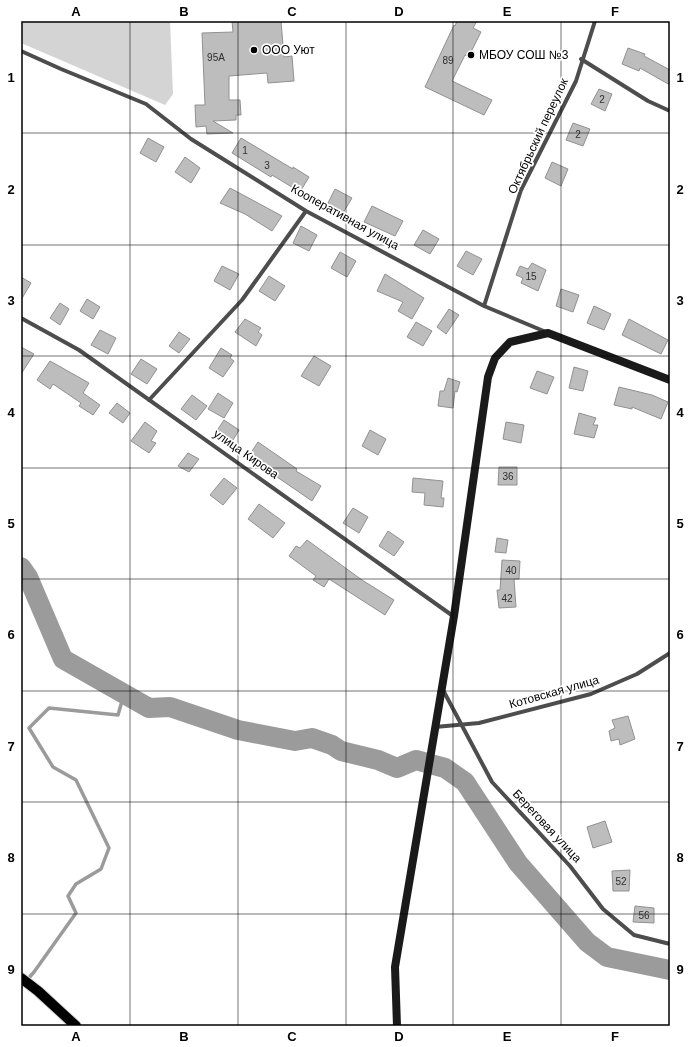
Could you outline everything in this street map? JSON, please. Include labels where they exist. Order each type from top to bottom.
[{"type":"main road","points":[[21,978],[38,991],[76,1026]]},
{"type":"street","name":"Октябрьский переулок","points":[[484,306],[521,190],[576,80],[581,59],[595,21]]},
{"type":"street","name":"Кооперативная улица","points":[[21,51],[146,104],[191,139],[306,210],[484,306],[548,333],[670,380]]},
{"type":"street","points":[[581,59],[648,101],[670,111]]},
{"type":"street","points":[[149,400],[242,300],[306,210]]},
{"type":"street","name":"улица Кирова","points":[[21,318],[79,350],[454,616]]},
{"type":"street","points":[[397,1026],[395,967],[454,616],[488,377],[495,358],[510,342],[548,333]]},
{"type":"street","name":"Котовская улица","points":[[435,730],[462,725],[479,724],[591,694],[637,674],[670,654]]},
{"type":"street","name":"Береговая улица","points":[[442,688],[492,782],[570,866],[603,909],[634,935],[670,944]]},
{"type":"shaded area","points":[[21,21],[170,21],[173,94],[165,105],[21,43]]},
{"type":"building","points":[[232,21],[281,21],[284,57],[292,56],[294,81],[268,83],[267,73],[229,76],[229,100],[240,100],[241,115],[236,115],[236,120],[213,121],[233,133],[207,134],[206,126],[196,127],[195,105],[205,105],[202,33],[233,32]]},
{"type":"building","points":[[457,21],[477,21],[473,28],[481,32],[469,56],[465,55],[452,81],[492,100],[484,115],[425,87]]},
{"type":"building","points":[[628,48],[645,54],[644,56],[670,70],[670,85],[640,68],[639,71],[622,64]]},
{"type":"building","points":[[599,89],[612,94],[605,111],[591,104]]},
{"type":"building","points":[[573,123],[590,129],[583,146],[566,140]]},
{"type":"building","points":[[148,138],[164,147],[156,162],[140,153]]},
{"type":"building","points":[[241,138],[309,177],[300,192],[272,175],[271,177],[232,153]]},
{"type":"building","points":[[185,157],[200,168],[191,183],[175,172]]},
{"type":"building","points":[[552,162],[568,169],[561,186],[545,178]]},
{"type":"building","points":[[230,188],[282,216],[272,231],[245,214],[220,203]]},
{"type":"building","points":[[335,189],[352,198],[343,213],[327,205]]},
{"type":"building","points":[[372,206],[403,221],[395,236],[364,222]]},
{"type":"building","points":[[301,226],[317,235],[309,251],[293,243]]},
{"type":"building","points":[[423,230],[439,239],[430,254],[414,245]]},
{"type":"building","points":[[466,251],[482,259],[473,275],[457,266]]},
{"type":"building","points":[[340,252],[356,261],[347,277],[331,268]]},
{"type":"building","points":[[532,263],[546,270],[538,291],[521,283],[523,278],[516,275],[520,266],[528,269]]},
{"type":"building","points":[[222,266],[239,274],[230,290],[214,281]]},
{"type":"building","points":[[385,274],[424,298],[412,319],[398,311],[403,302],[377,291]]},
{"type":"building","points":[[269,276],[285,286],[275,301],[259,291]]},
{"type":"building","points":[[21,277],[31,283],[21,300]]},
{"type":"building","points":[[561,289],[579,295],[573,312],[556,306]]},
{"type":"building","points":[[87,299],[100,307],[93,319],[80,311]]},
{"type":"building","points":[[60,303],[69,309],[60,325],[50,318]]},
{"type":"building","points":[[594,306],[611,314],[604,330],[587,323]]},
{"type":"building","points":[[449,309],[459,315],[446,334],[437,327]]},
{"type":"building","points":[[245,319],[261,328],[258,332],[262,335],[256,346],[235,332]]},
{"type":"building","points":[[629,319],[668,340],[661,354],[622,335]]},
{"type":"building","points":[[416,322],[432,331],[423,346],[407,337]]},
{"type":"building","points":[[100,330],[116,338],[108,354],[91,345]]},
{"type":"building","points":[[179,332],[190,339],[179,353],[169,346]]},
{"type":"building","points":[[21,347],[34,354],[21,374]]},
{"type":"building","points":[[221,348],[232,355],[230,358],[234,361],[223,377],[209,368]]},
{"type":"building","points":[[314,356],[331,366],[319,386],[301,376]]},
{"type":"building","points":[[141,359],[157,369],[147,384],[131,374]]},
{"type":"building","points":[[50,361],[89,383],[83,393],[100,405],[93,415],[79,406],[81,403],[53,384],[50,389],[37,380]]},
{"type":"building","points":[[574,367],[588,371],[583,391],[569,388]]},
{"type":"building","points":[[537,371],[554,377],[547,394],[530,388]]},
{"type":"building","points":[[448,378],[460,382],[457,392],[455,391],[453,408],[438,406],[440,391],[444,391]]},
{"type":"building","points":[[619,387],[652,395],[668,402],[661,419],[632,407],[632,409],[614,405]]},
{"type":"building","points":[[218,393],[233,403],[224,418],[208,409]]},
{"type":"building","points":[[192,395],[207,406],[196,420],[181,409]]},
{"type":"building","points":[[117,403],[130,413],[123,423],[109,413]]},
{"type":"building","points":[[579,413],[596,418],[593,425],[598,425],[594,438],[574,434]]},
{"type":"building","points":[[224,420],[239,430],[230,445],[214,435]]},
{"type":"building","points":[[145,422],[157,431],[151,441],[156,443],[149,453],[131,441]]},
{"type":"building","points":[[506,422],[524,425],[521,443],[503,439]]},
{"type":"building","points":[[370,430],[386,439],[378,455],[362,446]]},
{"type":"building","points":[[258,442],[297,469],[296,471],[321,486],[312,501],[248,457]]},
{"type":"building","points":[[188,453],[199,459],[189,472],[178,466]]},
{"type":"building","points":[[499,467],[517,467],[517,485],[498,485]]},
{"type":"building","points":[[224,478],[237,488],[223,505],[210,495]]},
{"type":"building","points":[[413,478],[443,481],[441,498],[444,498],[443,507],[424,505],[425,493],[412,492]]},
{"type":"building","points":[[259,504],[285,523],[273,538],[248,519]]},
{"type":"building","points":[[353,508],[368,517],[359,533],[343,523]]},
{"type":"building","points":[[388,531],[404,542],[394,556],[379,546]]},
{"type":"building","points":[[497,538],[508,540],[506,553],[495,552]]},
{"type":"building","points":[[307,540],[362,580],[394,600],[385,615],[329,579],[324,587],[313,580],[316,576],[289,556],[296,546],[300,548]]},
{"type":"building","points":[[502,560],[520,561],[519,579],[514,579],[516,607],[499,608],[497,590],[500,590]]},
{"type":"building","points":[[628,716],[635,739],[620,745],[619,739],[611,741],[609,731],[615,728],[612,720]]},
{"type":"building","points":[[605,821],[612,842],[593,848],[587,827]]},
{"type":"building","points":[[630,870],[629,891],[613,891],[612,871]]},
{"type":"building","points":[[635,906],[654,908],[654,923],[633,922]]},
{"type":"waterway","points":[[21,567],[28,577],[63,659],[149,708],[170,707],[238,730],[295,741],[312,738],[332,745],[341,751],[378,760],[397,768],[416,760],[445,768],[465,782],[518,863],[587,942],[607,957],[670,970]]},
{"type":"waterway","points":[[21,987],[34,972],[76,913],[68,896],[76,884],[101,869],[109,848],[76,780],[53,767],[29,728],[49,708],[118,715],[124,694]]},
{"type":"place","name":"ООО Уют","points":[[254,50]]},
{"type":"place","name":"МБОУ СОШ №3","points":[[471,55]]}]
